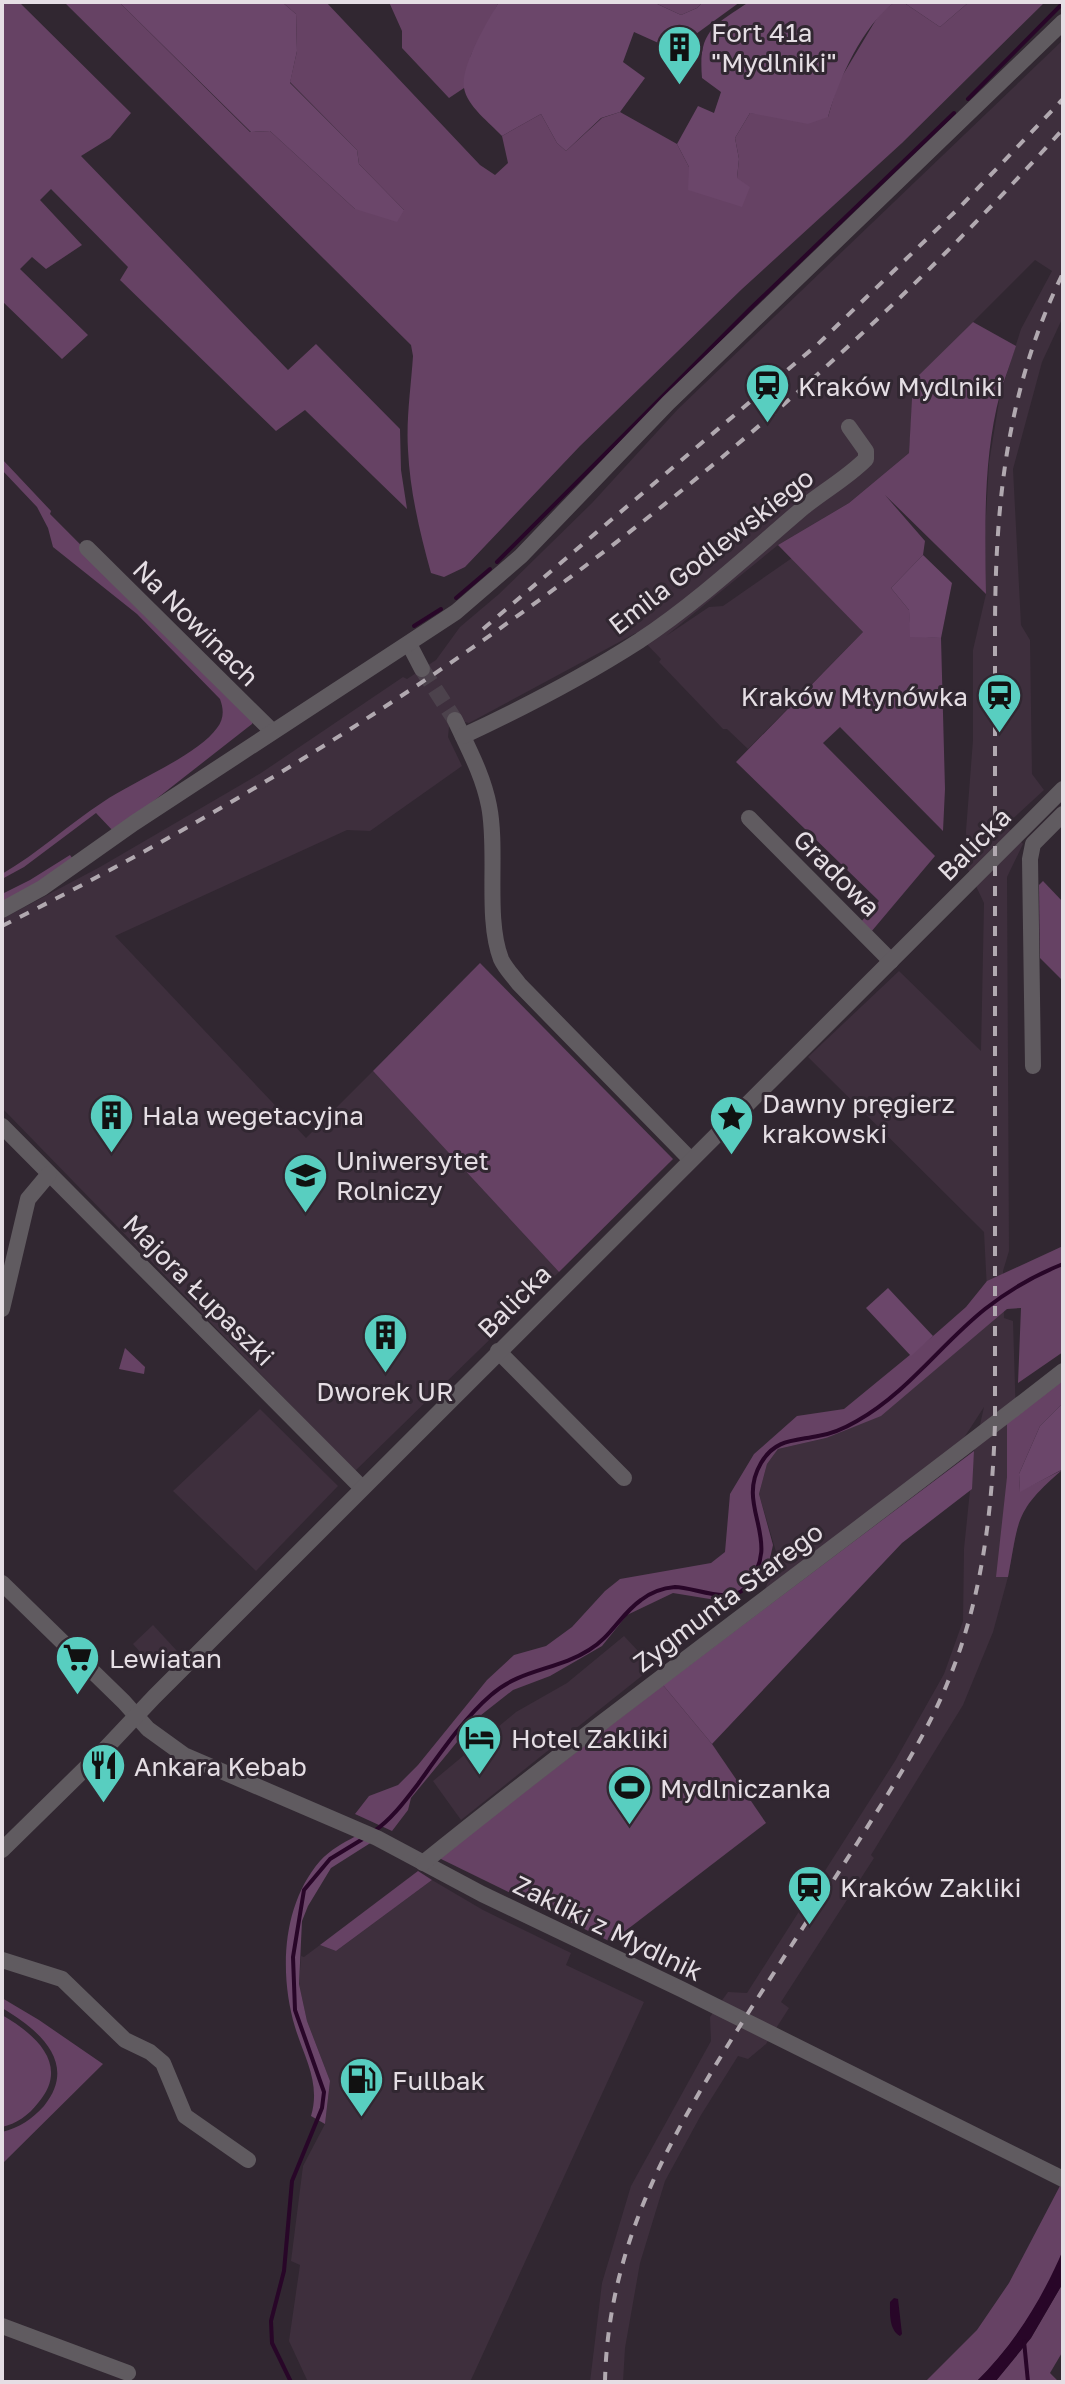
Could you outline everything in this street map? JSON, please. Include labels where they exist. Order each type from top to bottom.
[{"type":"street","points":[[2,910],[42,888],[272,731],[456,612],[521,556],[668,403],[1063,22]]},
{"type":"street","name":"Emila Godlewskiego","points":[[463,736],[548,694],[639,641],[806,506],[836,486],[866,459],[866,451],[849,427]]},
{"type":"street","name":"Na Nowinach","points":[[87,548],[272,731]]},
{"type":"street","points":[[409,644],[422,669]]},
{"type":"street","points":[[455,720],[482,778],[489,806],[493,834],[494,913],[501,959],[519,984],[691,1160]]},
{"type":"street","name":"Balicka","points":[[2,1850],[1063,789]]},
{"type":"street","name":"Gradowa","points":[[749,818],[891,961]]},
{"type":"street","points":[[1033,1066],[1030,859],[1033,844],[1062,819]]},
{"type":"street","name":"Majora Łupaszki","points":[[2,1126],[362,1488]]},
{"type":"street","points":[[2,1309],[28,1199],[49,1174]]},
{"type":"street","points":[[498,1351],[624,1478]]},
{"type":"street","name":"Zygmunta Starego","points":[[423,1863],[692,1653],[1063,1371]]},
{"type":"street","name":"Zakliki z Mydlnik","points":[[2,1583],[159,1738],[184,1755],[372,1836],[1063,2179]]},
{"type":"street","points":[[2,1960],[62,1979],[125,2040],[150,2052],[163,2063],[185,2116],[248,2160]]},
{"type":"street","points":[[2,2326],[128,2373]]},
{"type":"shaded area","points":[[2,2],[19,2],[131,113],[110,138],[81,156],[288,370],[316,344],[400,429],[401,470],[407,509],[305,410],[276,431],[120,280],[128,267],[51,189],[40,200],[82,245],[46,269],[32,257],[20,269],[88,335],[62,359],[2,301]]},
{"type":"shaded area","points":[[64,2],[119,2],[250,132],[270,131],[355,209],[404,210],[359,164],[357,150],[290,82],[297,51],[296,14],[282,2],[326,2],[480,165],[495,175],[508,163],[502,136],[541,114],[557,143],[566,151],[602,118],[620,112],[677,144],[689,167],[737,178],[739,159],[735,138],[750,113],[828,117],[838,83],[880,13],[895,2],[903,2],[940,27],[969,2],[1045,2],[902,143],[742,289],[580,446],[465,567],[444,577],[431,573],[411,481],[408,415],[413,356],[411,345]]},
{"type":"shaded area","points":[[119,2],[282,2],[296,14],[297,51],[290,83],[357,150],[359,164],[404,210],[397,222],[355,209],[270,131],[251,132]]},
{"type":"shaded area","points":[[389,2],[499,2],[471,55],[464,88],[449,98],[402,48],[402,31]]},
{"type":"shaded area","points":[[499,2],[653,2],[681,15],[703,2],[740,2],[674,50],[634,32],[623,62],[645,78],[620,112],[601,118],[566,151],[557,143],[541,114],[502,136],[474,108],[466,95],[464,79],[470,56]]},
{"type":"shaded area","points":[[653,2],[703,2],[681,15]]},
{"type":"shaded area","points":[[749,2],[895,2],[872,25],[853,54],[828,117],[808,124],[750,113],[735,138],[739,159],[737,178],[750,187],[742,207],[688,190],[689,167],[677,144],[698,106],[714,113],[721,92],[702,78],[703,50],[710,31]]},
{"type":"shaded area","points":[[903,2],[969,2],[940,27]]},
{"type":"shaded area","points":[[1063,40],[1063,317],[1042,362],[1013,469],[1021,625],[1030,640],[1032,774],[1044,790],[1006,825],[1023,844],[1007,877],[1009,1251],[1003,1271],[1004,1318],[1013,1321],[1019,1517],[1008,1577],[993,1632],[963,1705],[871,1855],[874,1858],[781,2002],[789,2008],[766,2044],[748,2059],[738,2056],[665,2181],[640,2263],[625,2348],[623,2382],[590,2382],[602,2283],[631,2186],[711,2041],[710,2017],[728,1992],[747,1993],[895,1761],[944,1674],[963,1621],[964,1549],[974,1451],[984,1407],[958,1447],[764,1593],[777,1555],[759,1494],[767,1464],[778,1449],[826,1438],[987,1290],[984,1232],[808,1057],[899,971],[981,1051],[984,903],[967,867],[966,831],[973,740],[973,650],[986,594],[989,463],[1000,395],[1021,329],[1052,271],[1035,260],[914,381],[909,453],[849,503],[778,545],[666,636],[709,607],[723,606],[792,558],[863,632],[748,749],[727,729],[723,729],[659,662],[661,659],[636,633],[469,723],[455,720],[449,727],[448,737],[462,766],[370,831],[347,830],[115,936],[306,1138],[373,1071],[559,1272],[355,1471],[2,1108],[2,919],[100,867],[261,773],[403,677],[407,679],[436,660],[460,627],[499,594],[592,503],[678,409]]},
{"type":"shaded area","points":[[973,322],[1016,346],[1000,394],[990,443],[986,493],[986,594],[885,495],[925,541],[923,555],[891,588],[909,610],[911,636],[941,638],[945,789],[943,831],[840,727],[823,743],[935,856],[871,932],[860,923],[879,901],[736,762],[863,632],[778,545],[849,503],[909,453],[913,381]]},
{"type":"shaded area","points":[[2,459],[51,511],[50,514],[254,719],[252,724],[114,832],[96,813],[24,867],[2,879],[2,874],[103,802],[195,748],[217,728],[223,711],[220,699],[137,614],[53,547],[48,528],[37,507],[2,470]]},
{"type":"shaded area","points":[[923,555],[952,583],[941,638],[910,637],[909,610],[891,588]]},
{"type":"shaded area","points":[[70,855],[75,862],[2,906],[2,894]]},
{"type":"shaded area","points":[[1043,881],[1063,902],[1063,981],[1040,958],[1039,885]]},
{"type":"shaded area","points":[[480,963],[673,1159],[559,1272],[373,1071]]},
{"type":"shaded area","points":[[1063,1246],[1063,1352],[1018,1383],[1021,1308],[1007,1309],[881,1416],[826,1438],[778,1449],[767,1464],[759,1494],[773,1545],[768,1567],[728,1602],[673,1593],[627,1615],[602,1646],[550,1676],[513,1690],[476,1719],[411,1798],[408,1810],[392,1831],[355,1814],[369,1796],[398,1785],[418,1765],[487,1680],[514,1655],[546,1646],[572,1627],[620,1579],[711,1563],[725,1552],[730,1494],[754,1454],[797,1416],[844,1409],[966,1307],[987,1281]]},
{"type":"shaded area","points":[[888,1288],[933,1336],[911,1356],[866,1308]]},
{"type":"shaded area","points":[[125,1348],[145,1367],[144,1374],[119,1369]]},
{"type":"shaded area","points":[[1063,1378],[1063,1403],[1040,1426],[1019,1474],[1020,1491],[1062,1470],[1027,1506],[1018,1528],[1008,1577],[996,1577],[1007,1477],[1007,1423]]},
{"type":"shaded area","points":[[1063,1403],[1063,1469],[1020,1492],[1019,1474],[1040,1426]]},
{"type":"shaded area","points":[[260,1409],[338,1486],[256,1571],[173,1491]]},
{"type":"shaded area","points":[[974,1451],[972,1489],[902,1543],[712,1744],[663,1685]]},
{"type":"shaded area","points":[[153,1625],[177,1651],[156,1670],[133,1644]]},
{"type":"shaded area","points":[[624,1636],[653,1667],[461,1820],[433,1781],[516,1712],[567,1683]]},
{"type":"shaded area","points":[[663,1685],[712,1744],[766,1823],[611,1942],[439,1858]]},
{"type":"shaded area","points":[[356,1836],[372,1842],[331,1868],[302,1921],[299,1984],[307,2021],[330,2081],[325,2124],[311,2116],[313,2081],[290,2006],[287,1940],[291,1919],[307,1879],[328,1853]]},
{"type":"shaded area","points":[[418,1871],[432,1880],[336,1951],[320,1945]]},
{"type":"shaded area","points":[[432,1880],[483,1910],[571,1953],[566,1965],[644,2002],[470,2382],[308,2382],[289,2341],[300,2265],[291,2261],[303,2166],[325,2124],[330,2081],[307,2021],[299,1984],[301,1956],[320,1945],[336,1951]]},
{"type":"shaded area","points":[[2,1998],[103,2064],[2,2164],[2,2132],[30,2119],[44,2106],[54,2090],[57,2076],[56,2062],[50,2049],[29,2026],[2,2008]]},
{"type":"shaded area","points":[[2,2015],[37,2041],[50,2063],[51,2076],[47,2089],[34,2107],[17,2121],[2,2127]]},
{"type":"shaded area","points":[[1061,2184],[1064,2218],[1062,2252],[1048,2286],[1026,2322],[976,2382],[925,2382],[977,2330],[1009,2283]]},
{"type":"shaded area","points":[[1063,2250],[1063,2283],[1031,2338],[995,2382],[976,2382],[1003,2353],[1026,2320]]},
{"type":"shaded area","points":[[1063,2283],[1063,2351],[1050,2373],[1059,2382],[995,2382],[1031,2338]]},
{"type":"shaded area","points":[[898,2299],[900,2336],[891,2321],[890,2302]]},
{"type":"waterway","points":[[968,99],[1063,3]]},
{"type":"waterway","points":[[497,562],[751,308],[954,113]]},
{"type":"waterway","points":[[456,598],[490,569]]},
{"type":"waterway","points":[[414,626],[441,609]]},
{"type":"waterway","points":[[373,1832],[403,1803],[471,1715],[502,1686],[589,1650],[634,1606],[657,1591],[675,1587],[730,1595],[745,1588],[756,1571],[761,1555],[753,1495],[754,1480],[766,1455],[786,1442],[823,1435],[857,1421],[892,1396],[985,1309],[1022,1284],[1063,1264]]},
{"type":"waterway","points":[[291,2382],[272,2343],[271,2321],[284,2271],[292,2181],[322,2108],[324,2092],[295,2010],[293,1957],[304,1890],[330,1859],[366,1837]]},
{"type":"waterway","points":[[1024,2341],[1028,2382]]},
{"type":"tunnel","points":[[422,669],[455,720]]},
{"type":"railway","points":[[483,629],[818,344],[961,206],[1063,99]]},
{"type":"railway","points":[[2,926],[150,848],[294,764],[434,674],[570,577],[701,475],[827,366],[948,250],[1063,129]]},
{"type":"railway","points":[[605,2382],[609,2329],[619,2280],[633,2232],[672,2141],[723,2054],[917,1745],[947,1684],[977,1589],[988,1524],[995,1424],[995,633],[998,539],[1001,494],[1016,405],[1028,361],[1063,273]]},
{"type":"place","name":"Fort 41a \"Mydlniki\"","points":[[680,86]]},
{"type":"place","name":"Kraków Mydlniki","points":[[767,425]]},
{"type":"place","name":"Kraków Młynówka","points":[[999,735]]},
{"type":"place","name":"Hala wegetacyjna","points":[[111,1154]]},
{"type":"place","name":"Dawny pręgierz krakowski","points":[[731,1157]]},
{"type":"place","name":"Uniwersytet Rolniczy","points":[[305,1214]]},
{"type":"place","name":"Dworek UR","points":[[385,1375]]},
{"type":"place","name":"Lewiatan","points":[[78,1697]]},
{"type":"place","name":"Hotel Zakliki","points":[[480,1777]]},
{"type":"place","name":"Ankara Kebab","points":[[103,1805]]},
{"type":"place","name":"Mydlniczanka","points":[[629,1827]]},
{"type":"place","name":"Kraków Zakliki","points":[[809,1926]]},
{"type":"place","name":"Fullbak","points":[[361,2119]]}]
